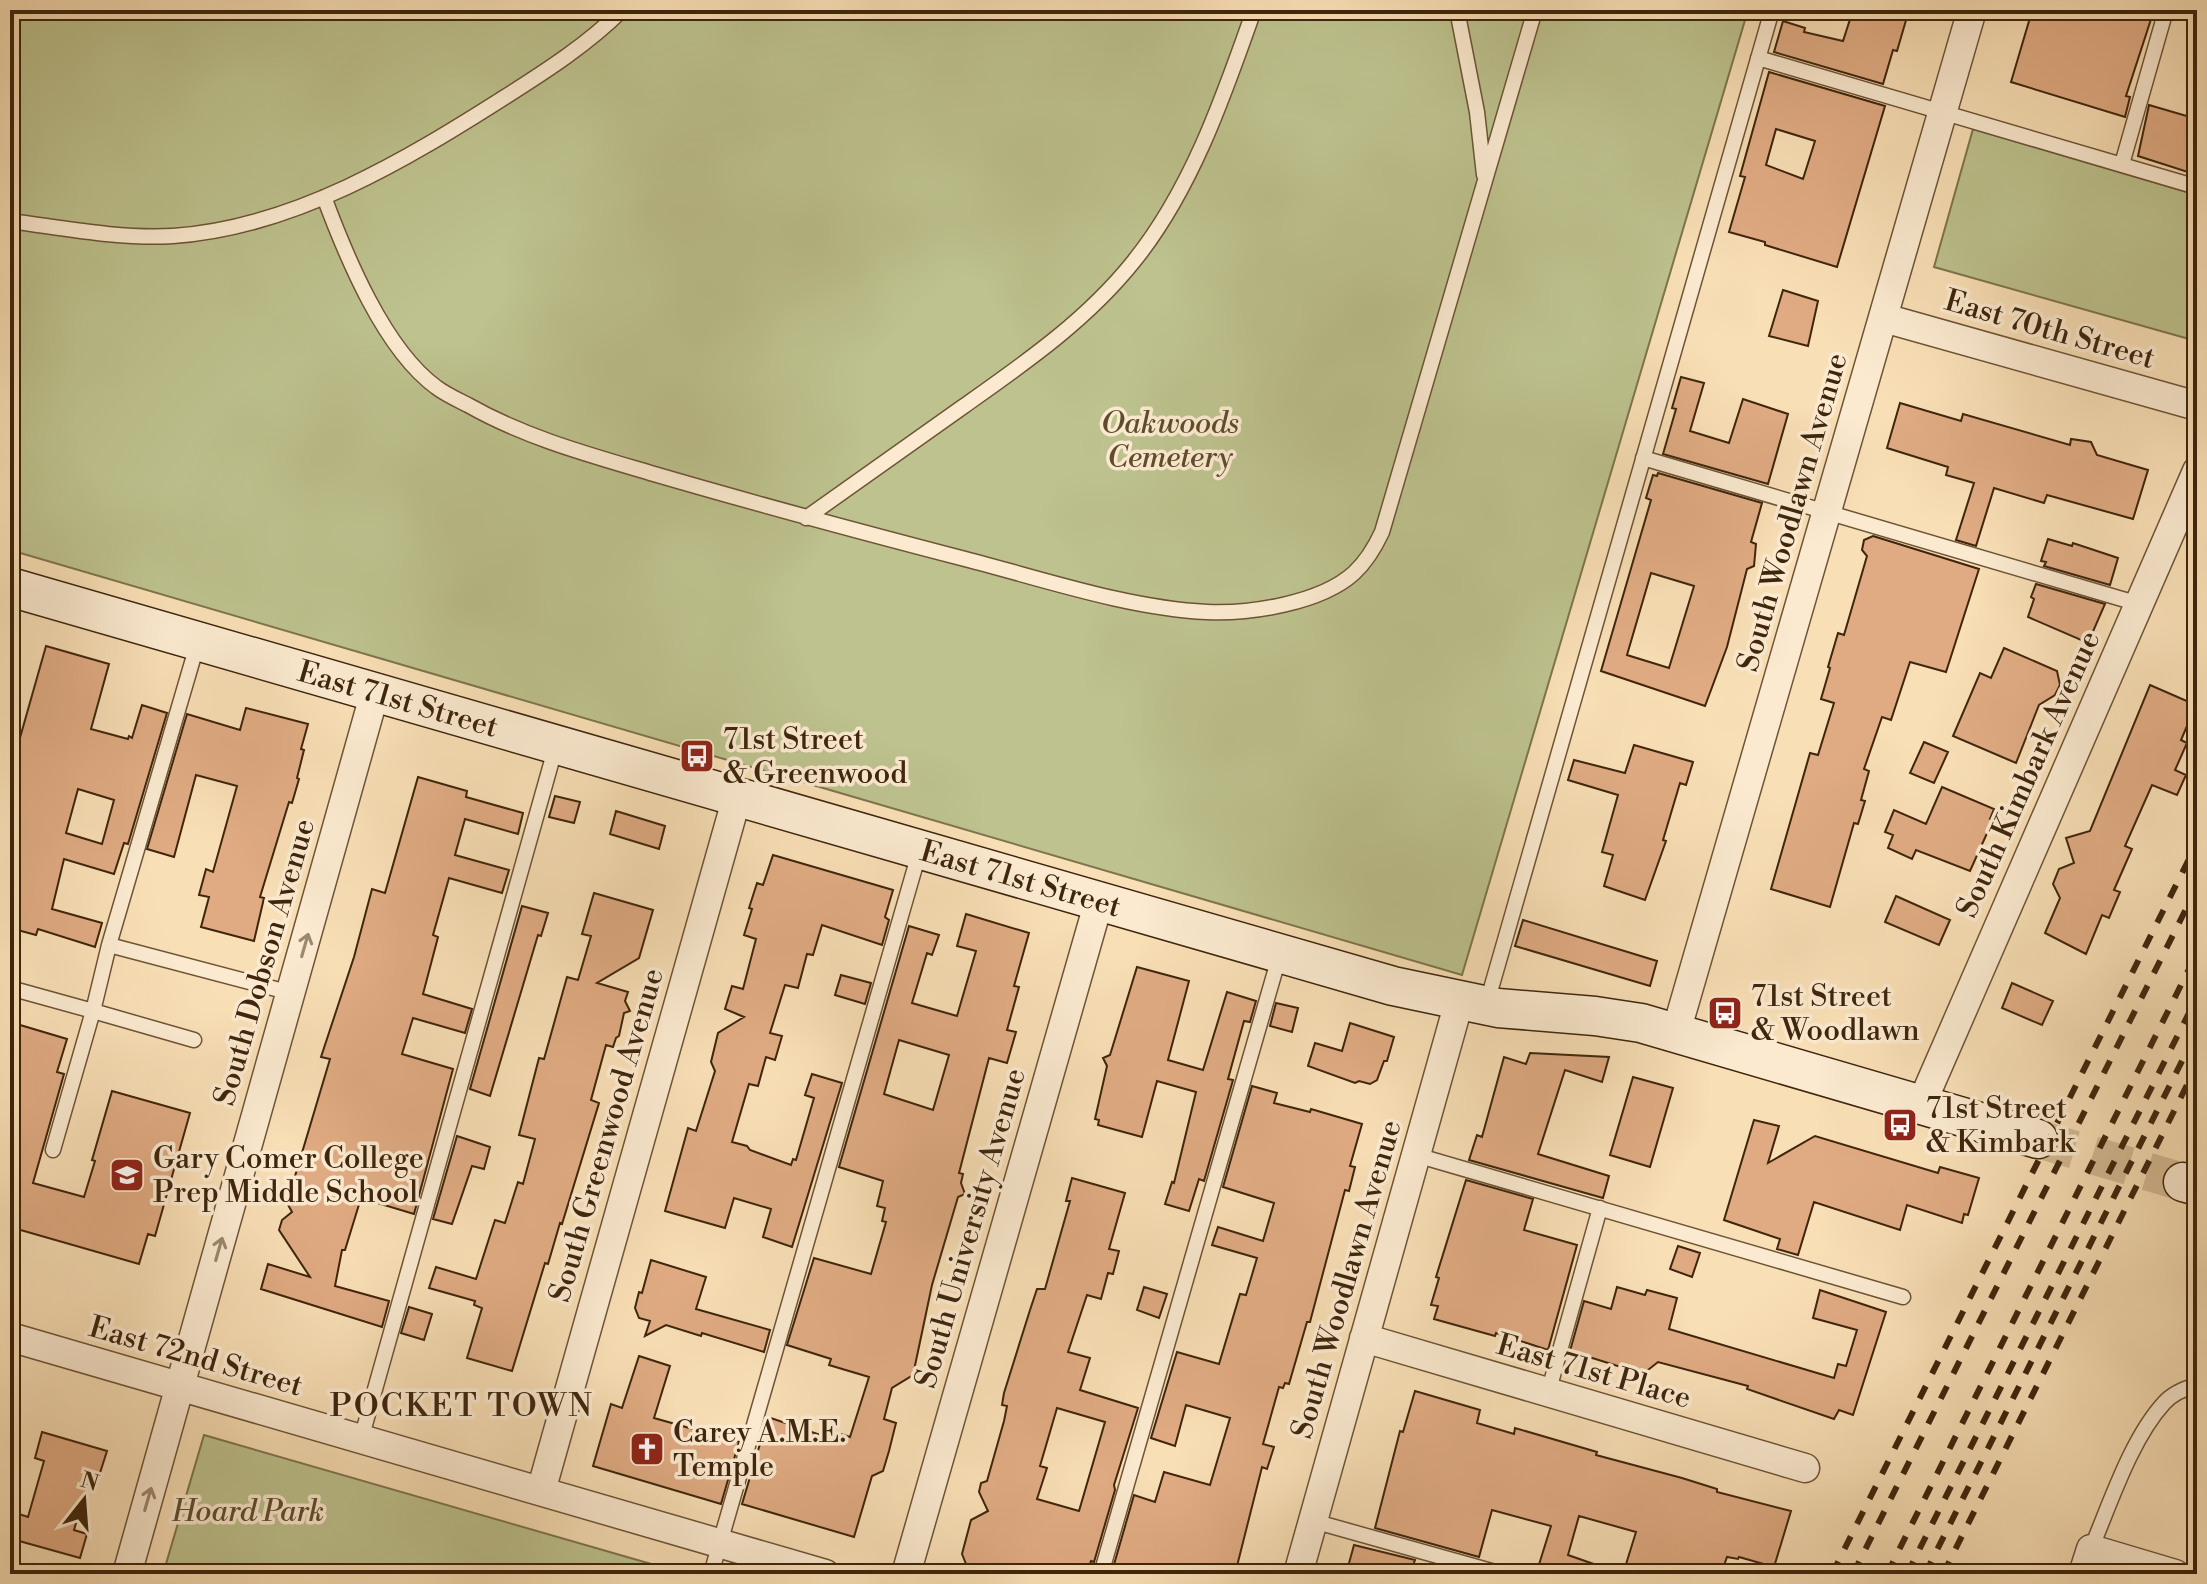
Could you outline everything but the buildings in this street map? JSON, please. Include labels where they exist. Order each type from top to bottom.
[{"type":"main road","name":"East 71st Street","points":[[12,595],[198,641],[1280,954],[1472,1004],[1595,1016],[1676,1032],[2038,1139]]},
{"type":"street","name":"South Woodlawn Avenue","points":[[1676,1032],[1972,10]]},
{"type":"street","name":"East 70th Street","points":[[1884,318],[2197,406]]},
{"type":"street","name":"South Kimbark Avenue","points":[[1921,1105],[2197,471]]},
{"type":"street","name":"South Dobson Avenue","points":[[127,1574],[375,692]]},
{"type":"street","name":"South Greenwood Avenue","points":[[541,1491],[737,797]]},
{"type":"street","name":"South University Avenue","points":[[906,1574],[1099,901]]},
{"type":"street","name":"South Woodlawn Avenue","points":[[1298,1574],[1416,1155],[1472,1004]]},
{"type":"street","name":"East 72nd Street","points":[[10,1337],[825,1574]]},
{"type":"street","name":"East 71st Place","points":[[1364,1338],[1805,1468]]},
{"type":"street","points":[[2087,1562],[2175,1574]]},
{"type":"lane","points":[[10,221],[117,236],[173,236],[225,229],[324,197],[366,177],[493,105],[556,64],[622,10]]},
{"type":"lane","points":[[806,518],[1028,361],[1107,293],[1137,258],[1198,156],[1254,10]]},
{"type":"lane","points":[[1457,10],[1477,112],[1485,181]]},
{"type":"lane","points":[[324,197],[343,247],[397,348],[435,387],[498,422],[568,448],[806,518],[1157,606],[1208,612],[1258,609],[1303,599],[1333,587],[1354,573],[1372,552],[1382,532],[1535,10]]},
{"type":"lane","points":[[1472,1004],[1643,458],[1772,10]]},
{"type":"lane","points":[[2122,164],[2166,10]]},
{"type":"lane","points":[[1758,58],[2197,187]]},
{"type":"lane","points":[[1643,458],[2139,604]]},
{"type":"lane","points":[[53,1150],[198,641]]},
{"type":"lane","points":[[361,1439],[556,745]]},
{"type":"lane","points":[[711,1574],[920,850]]},
{"type":"lane","points":[[109,945],[291,993]]},
{"type":"lane","points":[[1101,1574],[1280,954]]},
{"type":"lane","points":[[10,988],[194,1040]]},
{"type":"lane","points":[[1416,1155],[1903,1297]]},
{"type":"lane","points":[[1548,1393],[1600,1208]]},
{"type":"lane","points":[[2087,1562],[2131,1456],[2151,1422],[2165,1402],[2178,1392],[2197,1385]]},
{"type":"lane","points":[[1313,1521],[1502,1574]]},
{"type":"green space","name":"Oakwoods Cemetery","points":[[10,10],[1748,10],[1462,975],[10,550]]},
{"type":"green space","points":[[1973,129],[2197,195],[2197,308],[2189,339],[1934,267]]},
{"type":"green space","name":"Hoard Park","points":[[204,1435],[686,1574],[163,1574]]},
{"type":"tunnel","points":[[2038,1139],[2183,1182]]},
{"type":"railway","points":[[1832,1574],[2197,843]]},
{"type":"railway","points":[[1853,1574],[2197,887]]},
{"type":"railway","points":[[1887,1574],[2197,953]]},
{"type":"railway","points":[[1907,1574],[2197,997]]},
{"type":"railway","points":[[1925,1574],[2197,1031]]},
{"type":"railway","points":[[1943,1574],[2197,1065]]},
{"type":"place","name":"71st Street & Greenwood","points":[[697,756]]},
{"type":"place","name":"71st Street & Woodlawn","points":[[1725,1013]]},
{"type":"place","name":"71st Street & Kimbark","points":[[1900,1125]]},
{"type":"place","name":"Gary Comer College Prep Middle School","points":[[127,1175]]},
{"type":"place","name":"Carey A.M.E. Temple","points":[[647,1449]]},
{"type":"district","name":"POCKET TOWN","points":[[462,1405]]}]
